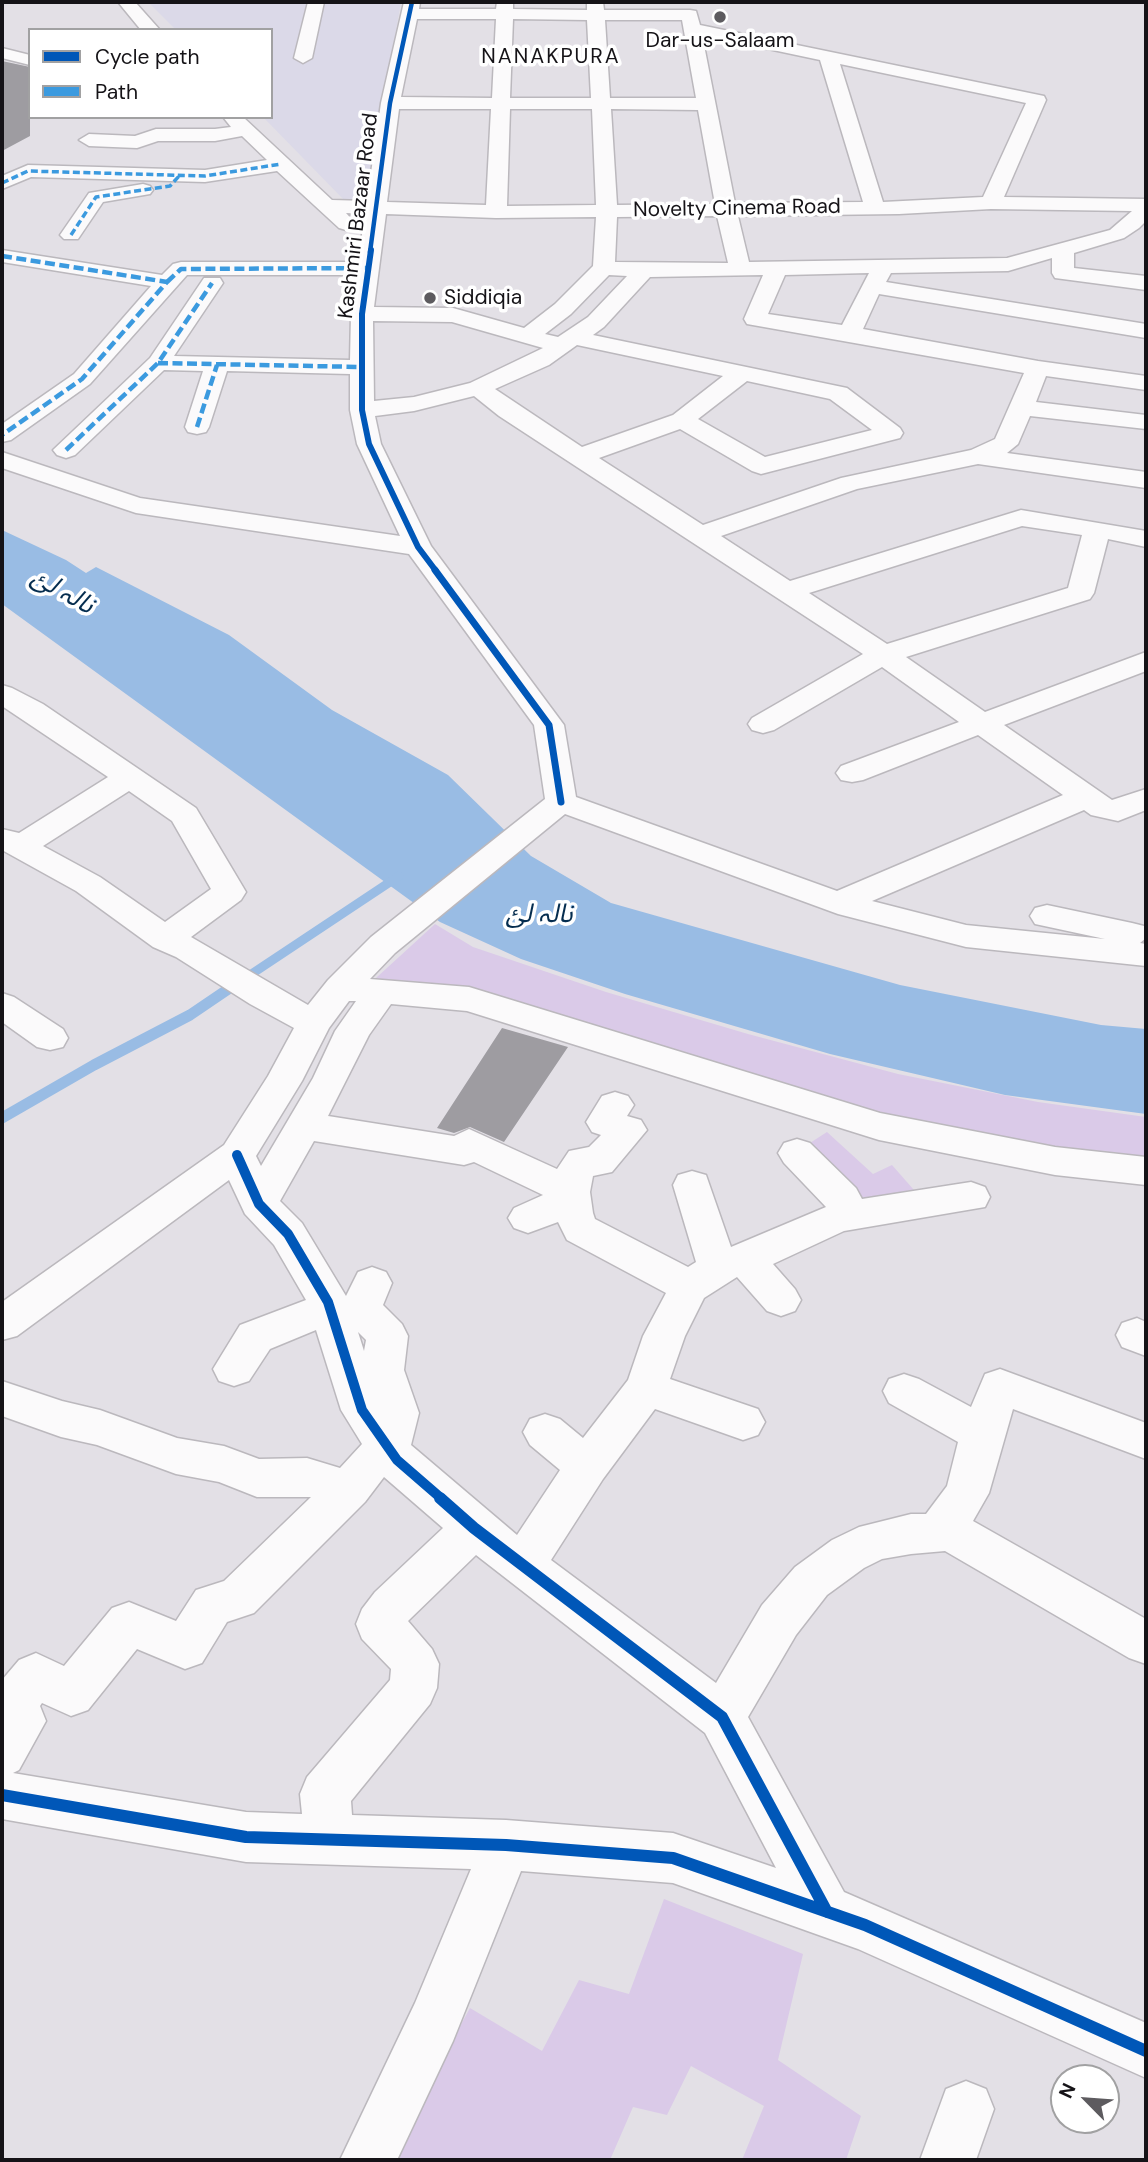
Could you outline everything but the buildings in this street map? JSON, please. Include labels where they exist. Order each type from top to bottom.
[{"type":"street","points":[[126,2],[149,28]]},
{"type":"street","points":[[303,58],[316,2]]},
{"type":"street","points":[[412,8],[596,8],[690,15],[726,210],[740,269]]},
{"type":"street","name":"Kashmiri Bazaar Road","points":[[412,8],[390,103],[372,258],[362,314],[362,410],[369,444],[418,547],[549,725],[561,802]]},
{"type":"street","points":[[496,212],[505,8]]},
{"type":"street","points":[[529,335],[563,309],[604,268],[607,211],[596,8]]},
{"type":"street","points":[[692,28],[1037,100],[991,204]]},
{"type":"street","points":[[2,53],[28,60]]},
{"type":"street","points":[[828,56],[875,208]]},
{"type":"street","points":[[390,103],[706,104]]},
{"type":"street","points":[[89,140],[137,142],[156,135],[215,135],[239,124],[328,206],[372,258]]},
{"type":"street","points":[[2,183],[28,171],[205,176],[281,164]]},
{"type":"street","points":[[71,235],[96,197],[170,186],[180,176]]},
{"type":"street","name":"Novelty Cinema Road","points":[[328,206],[496,212],[899,208],[991,204],[1141,212]]},
{"type":"street","points":[[899,208],[914,265]]},
{"type":"street","points":[[815,209],[826,267]]},
{"type":"street","points":[[604,268],[643,271],[1007,264],[1117,234],[1141,212]]},
{"type":"street","points":[[1141,212],[1146,245]]},
{"type":"street","points":[[2,243],[10,237],[164,272]]},
{"type":"street","points":[[1063,248],[1063,273],[1146,283]]},
{"type":"street","points":[[2,256],[164,272],[372,258]]},
{"type":"street","points":[[849,333],[884,266]]},
{"type":"street","points":[[778,268],[755,319],[849,333],[1038,368],[1146,383]]},
{"type":"street","points":[[362,410],[414,404],[478,388],[541,360],[596,322],[643,271]]},
{"type":"street","points":[[2,435],[82,379],[164,272]]},
{"type":"street","points":[[66,450],[158,363],[212,284]]},
{"type":"street","points":[[872,286],[1146,331]]},
{"type":"street","points":[[362,314],[453,315],[529,335],[838,393],[891,433],[761,466]]},
{"type":"street","points":[[158,363],[362,367]]},
{"type":"street","points":[[197,427],[217,365]]},
{"type":"street","points":[[699,535],[850,483],[978,456],[1006,444],[1038,368]]},
{"type":"street","points":[[579,457],[682,420],[742,373]]},
{"type":"street","points":[[478,388],[883,655],[1109,811],[1118,811],[1146,799]]},
{"type":"street","points":[[1021,408],[1146,422]]},
{"type":"street","points":[[682,420],[814,495]]},
{"type":"street","points":[[978,456],[1097,529],[1146,539]]},
{"type":"street","points":[[2,460],[136,505],[418,547]]},
{"type":"street","points":[[786,591],[1035,492],[1146,480]]},
{"type":"street","points":[[763,724],[883,655],[1080,593],[1097,529]]},
{"type":"street","points":[[852,772],[1146,661]]},
{"type":"street","points":[[2,694],[32,710],[185,815],[229,892],[177,944]]},
{"type":"street","points":[[7,840],[129,777]]},
{"type":"street","points":[[838,903],[1087,797]]},
{"type":"street","points":[[2,1324],[237,1155],[284,1081],[314,1023],[340,988],[383,945],[561,802],[838,903],[966,936],[1146,955]]},
{"type":"street","points":[[7,840],[88,884],[177,944],[314,1023]]},
{"type":"street","points":[[1047,916],[1146,937]]},
{"type":"street","points":[[340,988],[469,999],[878,1126],[1055,1161],[1146,1171]]},
{"type":"street","points":[[259,1204],[331,1078],[353,1031],[381,992]]},
{"type":"street","points":[[2,1005],[50,1038]]},
{"type":"street","points":[[615,1105],[604,1122],[628,1130],[598,1162],[583,1161],[575,1171],[571,1196],[573,1213],[582,1229],[717,1271],[781,1300]]},
{"type":"street","points":[[303,1126],[464,1151],[469,1143],[571,1196]]},
{"type":"street","points":[[797,1153],[867,1219]]},
{"type":"street","points":[[237,1155],[259,1204],[288,1234],[331,1307],[362,1410],[393,1454],[474,1528],[722,1717],[827,1912]]},
{"type":"street","points":[[692,1185],[717,1271]]},
{"type":"street","points":[[528,1218],[571,1196]]},
{"type":"street","points":[[522,1566],[587,1466],[646,1388],[664,1336],[717,1271],[772,1248],[812,1227],[867,1219],[971,1196]]},
{"type":"street","points":[[372,1283],[361,1308],[387,1336],[383,1370],[398,1413],[393,1454]]},
{"type":"street","points":[[234,1369],[255,1337],[331,1307]]},
{"type":"street","points":[[722,1717],[779,1620],[811,1581],[848,1554],[875,1541],[911,1534],[938,1534],[944,1527],[967,1493],[982,1434],[1000,1386],[1146,1441]]},
{"type":"street","points":[[646,1388],[743,1422]]},
{"type":"street","points":[[904,1391],[982,1434]]},
{"type":"street","points":[[2,1398],[61,1419],[100,1428],[176,1456],[224,1464],[257,1478],[307,1477],[349,1489]]},
{"type":"street","points":[[545,1433],[587,1466]]},
{"type":"street","points":[[2,1754],[22,1721],[14,1701],[36,1675],[71,1694],[91,1673],[129,1623],[185,1648],[212,1605],[238,1598],[285,1555],[349,1489],[374,1458],[393,1454]]},
{"type":"street","points":[[944,1527],[1146,1643]]},
{"type":"street","points":[[322,1839],[327,1818],[325,1794],[413,1688],[415,1664],[403,1647],[379,1624],[391,1607],[474,1528]]},
{"type":"street","points":[[2,1795],[246,1836],[506,1845],[673,1858],[866,1925],[1146,2051]]},
{"type":"street","points":[[368,2160],[434,2022],[506,1845]]},
{"type":"street","points":[[948,2160],[966,2109]]},
{"type":"shaded area","points":[[148,2],[401,2],[366,200],[345,201],[265,119],[273,119],[273,28],[174,28]]},
{"type":"shaded area","points":[[435,924],[473,947],[606,992],[748,1034],[898,1074],[1038,1102],[1146,1117],[1146,1163],[1028,1147],[893,1122],[590,1028],[528,1004],[491,995],[421,988],[376,978]]},
{"type":"shaded area","points":[[827,1132],[873,1174],[892,1165],[921,1198],[859,1212],[799,1150]]},
{"type":"shaded area","points":[[664,1899],[803,1954],[778,2060],[861,2116],[846,2160],[742,2160],[764,2106],[691,2066],[667,2115],[633,2107],[610,2160],[387,2160],[470,2008],[542,2051],[579,1980],[629,1994]]},
{"type":"water","name":"نالہ لئ","points":[[2,530],[66,560],[86,573],[96,567],[229,635],[332,710],[448,775],[531,856],[611,903],[900,985],[1101,1025],[1146,1029],[1146,1114],[1005,1095],[830,1054],[625,994],[521,959],[440,922],[2,604]]},
{"type":"waterway","points":[[244,979],[399,876]]},
{"type":"waterway","points":[[2,1118],[94,1065],[190,1015],[246,977]]},
{"type":"marked path","points":[[2,183],[28,171],[205,176],[281,164]]},
{"type":"marked path","points":[[71,235],[96,197],[170,186],[180,175]]},
{"type":"marked path","points":[[2,256],[167,282],[82,379],[2,435]]},
{"type":"marked path","points":[[167,282],[181,269],[370,268]]},
{"type":"marked path","points":[[66,450],[158,363],[212,283]]},
{"type":"marked path","points":[[158,363],[362,367]]},
{"type":"marked path","points":[[197,427],[217,365]]},
{"type":"cycle path","points":[[412,2],[390,103],[362,314],[362,410],[369,444],[418,547],[549,725],[561,802]]},
{"type":"cycle path","points":[[237,1155],[259,1204],[288,1234],[328,1302],[362,1410],[397,1460],[474,1528],[722,1717],[827,1912]]},
{"type":"cycle path","points":[[2,1795],[246,1837],[506,1845],[673,1858],[865,1925],[1146,2051]]},
{"type":"place","name":"Dar-us-Salaam","points":[[720,17]]},
{"type":"place","name":"Siddiqia","points":[[430,298]]},
{"type":"district","name":"NANAKPURA","points":[[551,57]]}]
